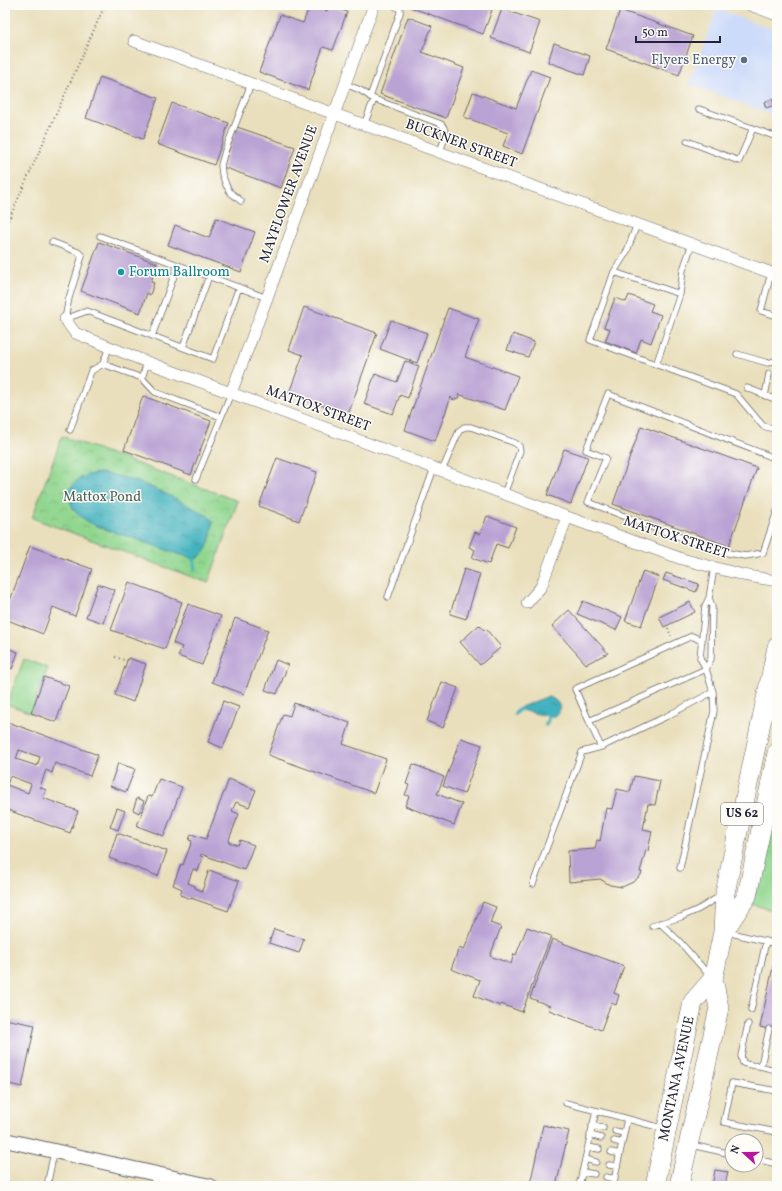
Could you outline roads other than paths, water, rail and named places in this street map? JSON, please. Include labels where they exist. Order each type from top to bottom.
[{"type":"highway","name":"MONTANA AVENUE","points":[[655,1186],[693,1002],[713,979],[727,926],[725,893],[777,647]]},
{"type":"highway","points":[[727,926],[777,703]]},
{"type":"highway","name":"MONTANA AVENUE","points":[[727,926],[747,896],[777,753]]},
{"type":"highway","name":"MONTANA AVENUE","points":[[679,1186],[714,1036],[719,1008],[713,979]]},
{"type":"street","name":"MAYFLOWER AVENUE","points":[[231,393],[374,5]]},
{"type":"street","points":[[750,5],[777,15]]},
{"type":"street","name":"BUCKNER STREET","points":[[134,41],[774,274]]},
{"type":"street","name":"MATTOX STREET","points":[[65,319],[75,333],[109,347],[567,518],[682,559],[714,568],[777,581]]},
{"type":"street","points":[[527,603],[541,587],[567,518]]},
{"type":"street","points":[[5,1140],[54,1151],[157,1180],[210,1186]]},
{"type":"lane","points":[[364,125],[400,13],[400,9],[393,5]]},
{"type":"lane","points":[[241,201],[230,192],[226,185],[222,174],[221,165],[251,84]]},
{"type":"lane","points":[[345,84],[360,90],[372,98],[441,124],[446,131],[440,152]]},
{"type":"lane","points":[[699,109],[777,137]]},
{"type":"lane","points":[[687,141],[739,161],[752,128]]},
{"type":"lane","points":[[637,224],[627,250],[614,272],[590,340],[736,394],[763,426],[777,430]]},
{"type":"lane","points":[[100,236],[267,298]]},
{"type":"lane","points":[[52,242],[78,252],[82,256],[69,298],[65,319]]},
{"type":"lane","points":[[656,365],[680,294],[683,270],[692,244]]},
{"type":"lane","points":[[152,336],[178,265]]},
{"type":"lane","points":[[614,272],[680,294]]},
{"type":"lane","points":[[774,274],[761,311],[777,316]]},
{"type":"lane","points":[[183,347],[209,276]]},
{"type":"lane","points":[[65,319],[87,311],[213,359],[240,287]]},
{"type":"lane","points":[[70,430],[91,371],[103,364],[109,347]]},
{"type":"lane","points":[[737,354],[768,363],[777,360]]},
{"type":"lane","points":[[142,378],[147,362]]},
{"type":"lane","points":[[103,364],[142,378],[155,392],[221,417]]},
{"type":"lane","points":[[765,396],[769,374]]},
{"type":"lane","points":[[747,388],[777,400]]},
{"type":"lane","points":[[196,479],[231,393]]},
{"type":"lane","points":[[777,459],[608,394],[586,450],[606,458],[588,502],[657,529],[723,552],[745,556],[763,553],[777,511]]},
{"type":"lane","points":[[388,597],[438,470],[459,431],[464,426],[471,427],[515,443],[519,446],[520,451],[504,494]]},
{"type":"lane","points":[[680,868],[714,712],[713,692],[706,669],[700,658],[705,606],[709,598],[714,568]]},
{"type":"lane","points":[[589,721],[706,669],[711,659],[712,606],[709,598]]},
{"type":"lane","points":[[601,747],[575,689],[692,636],[702,640]]},
{"type":"lane","points":[[533,884],[582,752],[601,747],[665,717],[713,692]]},
{"type":"lane","points":[[652,926],[693,912],[725,893]]},
{"type":"lane","points":[[660,923],[679,941],[713,979]]},
{"type":"lane","points":[[727,926],[777,944]]},
{"type":"lane","points":[[751,1010],[766,941]]},
{"type":"lane","points":[[748,1024],[741,1056],[743,1063],[751,1066],[759,1066],[777,1070]]},
{"type":"lane","points":[[759,1066],[762,1061],[770,1029]]},
{"type":"lane","points":[[777,1091],[732,1083],[724,1122],[777,1132]]},
{"type":"lane","points":[[566,1103],[667,1130]]},
{"type":"lane","points":[[588,1186],[579,1185],[596,1110]]},
{"type":"lane","points":[[613,1186],[627,1119]]},
{"type":"lane","points":[[592,1126],[604,1128]]},
{"type":"lane","points":[[615,1131],[624,1133]]},
{"type":"lane","points":[[590,1135],[601,1138]]},
{"type":"lane","points":[[614,1141],[622,1143]]},
{"type":"lane","points":[[688,1144],[724,1152]]},
{"type":"lane","points":[[588,1147],[599,1149]]},
{"type":"lane","points":[[47,1186],[54,1151]]},
{"type":"lane","points":[[612,1152],[620,1154]]},
{"type":"lane","points":[[585,1159],[596,1162]]},
{"type":"lane","points":[[764,1161],[777,1164]]},
{"type":"lane","points":[[609,1165],[617,1166]]},
{"type":"lane","points":[[582,1172],[594,1174]]},
{"type":"lane","points":[[606,1177],[615,1179]]},
{"type":"water","name":"Mattox Pond","points":[[100,473],[129,479],[156,489],[208,516],[213,521],[209,543],[201,556],[196,559],[167,550],[102,528],[78,515],[72,506],[69,490],[75,482],[82,477]]},
{"type":"water","points":[[546,697],[555,700],[558,703],[560,710],[556,716],[551,717],[521,710],[521,707]]},
{"type":"waterway","points":[[194,559],[195,568]]},
{"type":"waterway","points":[[515,714],[521,709]]},
{"type":"waterway","points":[[546,725],[549,716]]},
{"type":"place","name":"Flyers Energy","points":[[744,60]]},
{"type":"place","name":"Forum Ballroom","points":[[121,272]]}]
